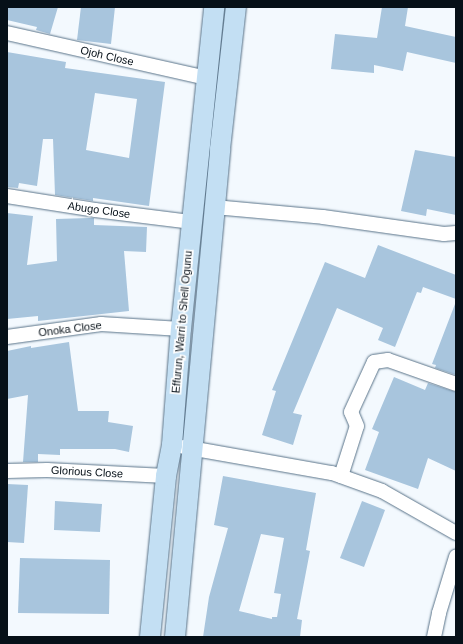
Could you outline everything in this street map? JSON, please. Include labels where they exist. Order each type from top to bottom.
[{"type":"main road","name":"Effurun, Warri to Shell Ogunu","points":[[150,637],[166,476],[172,445],[181,329],[214,7]]},
{"type":"main road","name":"Effurun, Warri to Shell Ogunu","points":[[175,637],[214,207],[236,7]]},
{"type":"street","name":"Ojoh Close","points":[[7,34],[206,78]]},
{"type":"street","name":"Abugo Close","points":[[7,196],[95,210],[192,222]]},
{"type":"street","points":[[214,207],[322,217],[444,234],[456,233]]},
{"type":"street","name":"Onoka Close","points":[[7,337],[101,324],[181,329]]},
{"type":"street","points":[[341,476],[357,426],[352,412],[374,362],[388,360],[456,384]]},
{"type":"street","points":[[172,445],[332,473],[382,490],[456,533]]},
{"type":"street","name":"Glorious Close","points":[[7,471],[47,470],[166,476]]},
{"type":"street","points":[[434,637],[438,613],[456,557]]},
{"type":"building","points":[[7,7],[58,7],[50,34],[36,30],[37,27],[7,20]]},
{"type":"building","points":[[81,7],[115,7],[111,44],[77,40]]},
{"type":"building","points":[[382,7],[408,7],[405,26],[456,37],[456,63],[407,52],[403,71],[374,65],[374,73],[331,69],[335,34],[377,38]]},
{"type":"building","points":[[7,52],[66,62],[65,68],[165,82],[149,206],[93,198],[93,201],[55,195],[53,139],[43,139],[37,186],[19,183],[18,188],[7,187]],"holes":[[[95,93],[137,99],[129,158],[86,150]]]},
{"type":"building","points":[[415,150],[456,157],[456,215],[427,209],[426,216],[401,211]]},
{"type":"building","points":[[7,213],[33,216],[27,265],[57,261],[56,219],[94,218],[94,225],[147,227],[146,252],[124,251],[129,311],[38,321],[38,316],[7,319]]},
{"type":"building","points":[[378,245],[456,275],[456,299],[423,287],[421,293],[417,292],[395,347],[378,340],[383,328],[337,308],[293,413],[302,415],[293,445],[262,435],[276,391],[272,390],[325,262],[365,278]]},
{"type":"building","points":[[455,304],[456,375],[435,368],[436,365],[432,364]]},
{"type":"building","points":[[69,342],[78,411],[109,411],[108,422],[133,426],[129,452],[115,449],[60,449],[60,455],[38,454],[38,462],[23,462],[28,395],[7,399],[7,351],[31,346],[31,348]]},
{"type":"building","points":[[394,377],[425,390],[428,383],[456,392],[456,471],[428,458],[418,489],[365,470],[379,432],[372,429]]},
{"type":"building","points":[[223,476],[316,493],[306,550],[310,551],[297,619],[302,620],[300,637],[203,637],[209,597],[228,528],[214,525]],"holes":[[[261,534],[284,538],[274,593],[281,594],[277,617],[272,617],[272,619],[239,611]]]},
{"type":"building","points":[[7,484],[28,485],[24,543],[7,542]]},
{"type":"building","points":[[55,501],[102,504],[100,532],[54,530]]},
{"type":"building","points":[[362,501],[385,510],[364,567],[340,558]]},
{"type":"building","points":[[20,558],[110,560],[109,614],[18,613]]}]
